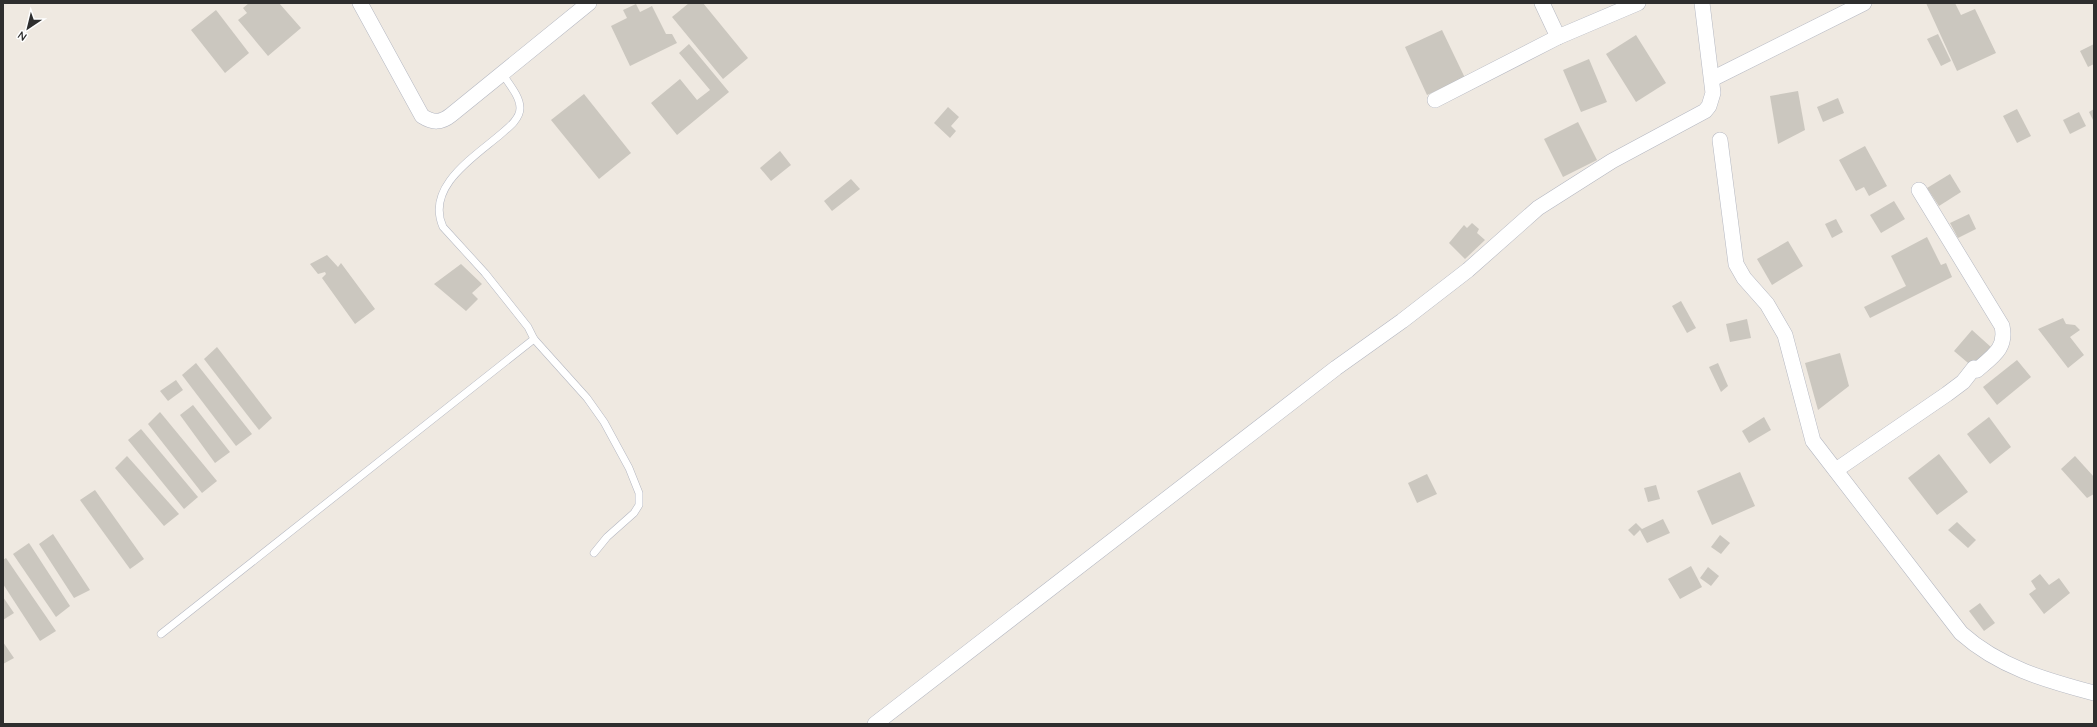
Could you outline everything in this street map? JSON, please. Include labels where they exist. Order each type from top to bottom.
[{"type":"street","points":[[360,3],[422,116],[429,120],[438,122],[446,120],[581,6]]},
{"type":"street","points":[[1542,3],[1558,37]]},
{"type":"street","points":[[1436,100],[1558,37],[1638,3]]},
{"type":"street","points":[[875,724],[1330,372],[1402,321],[1456,280],[1538,208],[1612,161],[1705,111],[1712,100],[1712,79],[1702,3]]},
{"type":"street","points":[[1712,79],[1864,3]]},
{"type":"street","points":[[1720,140],[1736,264],[1744,278],[1768,304],[1779,323],[1792,358],[1811,436],[1961,633],[1977,647],[2024,672],[2094,693]]},
{"type":"street","points":[[1836,470],[1963,382],[1974,368],[1977,370],[2002,344],[2004,337],[2002,326],[1919,190]]},
{"type":"lane","points":[[502,73],[516,96],[520,107],[519,113],[511,125],[451,180],[439,201],[439,216],[443,227],[485,273],[528,326],[534,339],[587,398],[616,442],[639,493],[640,500],[638,508],[607,537],[594,553]]},
{"type":"lane","points":[[161,634],[534,339]]},
{"type":"building","points":[[249,3],[279,3],[301,28],[268,56],[238,20],[247,13],[243,8]]},
{"type":"building","points":[[689,3],[703,3],[748,58],[723,79],[672,17]]},
{"type":"building","points":[[1926,3],[1955,3],[1961,15],[1975,9],[1996,53],[1957,71]]},
{"type":"building","points":[[636,4],[640,12],[652,6],[666,34],[672,34],[677,43],[630,66],[611,26],[627,18],[623,10]]},
{"type":"building","points":[[216,10],[249,53],[225,73],[191,30]]},
{"type":"building","points":[[1442,30],[1465,78],[1427,95],[1405,47]]},
{"type":"building","points":[[1938,34],[1951,61],[1941,66],[1927,39]]},
{"type":"building","points":[[1636,35],[1666,83],[1636,102],[1606,54]]},
{"type":"building","points":[[689,44],[729,92],[677,135],[651,103],[680,79],[697,100],[710,90],[679,53]]},
{"type":"building","points":[[2094,44],[2094,64],[2088,67],[2080,51]]},
{"type":"building","points":[[1589,59],[1607,102],[1581,112],[1563,70]]},
{"type":"building","points":[[1798,91],[1805,130],[1778,144],[1770,96]]},
{"type":"building","points":[[584,94],[631,153],[599,179],[551,120]]},
{"type":"building","points":[[1838,98],[1844,113],[1823,122],[1817,107]]},
{"type":"building","points":[[948,107],[959,117],[951,126],[956,131],[950,138],[934,123]]},
{"type":"building","points":[[2017,109],[2031,136],[2017,143],[2003,116]]},
{"type":"building","points":[[2094,109],[2094,122],[2089,112]]},
{"type":"building","points":[[2079,112],[2086,126],[2070,134],[2063,120]]},
{"type":"building","points":[[1578,122],[1597,160],[1563,177],[1544,139]]},
{"type":"building","points":[[1865,146],[1887,186],[1869,196],[1864,187],[1856,191],[1839,160]]},
{"type":"building","points":[[780,151],[791,165],[771,181],[760,168]]},
{"type":"building","points":[[1950,174],[1961,192],[1939,206],[1927,188]]},
{"type":"building","points":[[851,179],[860,189],[832,211],[824,201]]},
{"type":"building","points":[[1894,201],[1905,219],[1881,233],[1870,215]]},
{"type":"building","points":[[1969,214],[1976,229],[1958,238],[1950,223]]},
{"type":"building","points":[[1836,219],[1843,232],[1832,238],[1825,224]]},
{"type":"building","points":[[1472,223],[1479,229],[1477,233],[1485,240],[1465,259],[1449,243],[1464,225],[1467,228]]},
{"type":"building","points":[[1927,237],[1941,265],[1946,263],[1952,277],[1870,318],[1864,307],[1906,286],[1891,256]]},
{"type":"building","points":[[1788,241],[1803,266],[1772,285],[1757,259]]},
{"type":"building","points":[[327,255],[338,267],[341,263],[375,309],[355,324],[322,278],[326,274],[325,272],[318,274],[310,264]]},
{"type":"building","points":[[461,264],[482,284],[472,293],[478,299],[466,311],[434,284]]},
{"type":"building","points":[[1681,301],[1696,328],[1687,333],[1672,306]]},
{"type":"building","points":[[2063,318],[2066,324],[2075,325],[2080,330],[2070,337],[2084,355],[2068,368],[2038,329]]},
{"type":"building","points":[[1747,319],[1751,338],[1730,342],[1726,324]]},
{"type":"building","points":[[1972,330],[1992,348],[1974,368],[1954,351]]},
{"type":"building","points":[[217,347],[272,418],[259,430],[204,359]]},
{"type":"building","points":[[1840,353],[1849,386],[1818,410],[1805,363]]},
{"type":"building","points":[[2017,360],[2031,377],[1997,405],[1983,387]]},
{"type":"building","points":[[196,363],[252,434],[236,446],[182,375]]},
{"type":"building","points":[[1718,363],[1728,386],[1721,392],[1709,367]]},
{"type":"building","points":[[176,380],[183,390],[168,401],[160,391]]},
{"type":"building","points":[[193,405],[230,452],[215,463],[180,415]]},
{"type":"building","points":[[160,412],[217,481],[202,493],[148,424]]},
{"type":"building","points":[[1764,417],[1771,430],[1749,443],[1742,431]]},
{"type":"building","points":[[1989,417],[2011,447],[1990,464],[1967,434]]},
{"type":"building","points":[[141,429],[198,497],[184,509],[128,440]]},
{"type":"building","points":[[1939,454],[1968,492],[1937,515],[1908,478]]},
{"type":"building","points":[[127,456],[179,514],[164,526],[115,468]]},
{"type":"building","points":[[2075,456],[2094,477],[2094,494],[2087,498],[2061,469]]},
{"type":"building","points":[[1740,472],[1755,506],[1712,525],[1697,491]]},
{"type":"building","points":[[1427,474],[1437,494],[1417,503],[1408,483]]},
{"type":"building","points":[[1656,485],[1660,499],[1648,502],[1644,488]]},
{"type":"building","points":[[95,490],[144,559],[130,569],[80,500]]},
{"type":"building","points":[[1663,519],[1670,533],[1647,543],[1640,530],[1634,536],[1628,530],[1636,523],[1642,529]]},
{"type":"building","points":[[1957,522],[1976,540],[1968,548],[1948,530]]},
{"type":"building","points":[[53,534],[90,590],[74,598],[39,544]]},
{"type":"building","points":[[1720,535],[1730,543],[1721,554],[1711,547]]},
{"type":"building","points":[[29,543],[70,606],[56,617],[13,554]]},
{"type":"building","points":[[6,558],[56,631],[40,641],[3,584],[3,560]]},
{"type":"building","points":[[1691,566],[1702,587],[1680,599],[1668,579]]},
{"type":"building","points":[[1708,567],[1719,576],[1711,586],[1700,578]]},
{"type":"building","points":[[2040,574],[2049,585],[2059,578],[2070,593],[2044,614],[2029,594],[2036,589],[2031,581]]},
{"type":"building","points":[[3,597],[14,613],[3,620]]},
{"type":"building","points":[[1980,603],[1995,623],[1984,631],[1969,611]]},
{"type":"building","points":[[3,642],[14,658],[3,664]]}]
